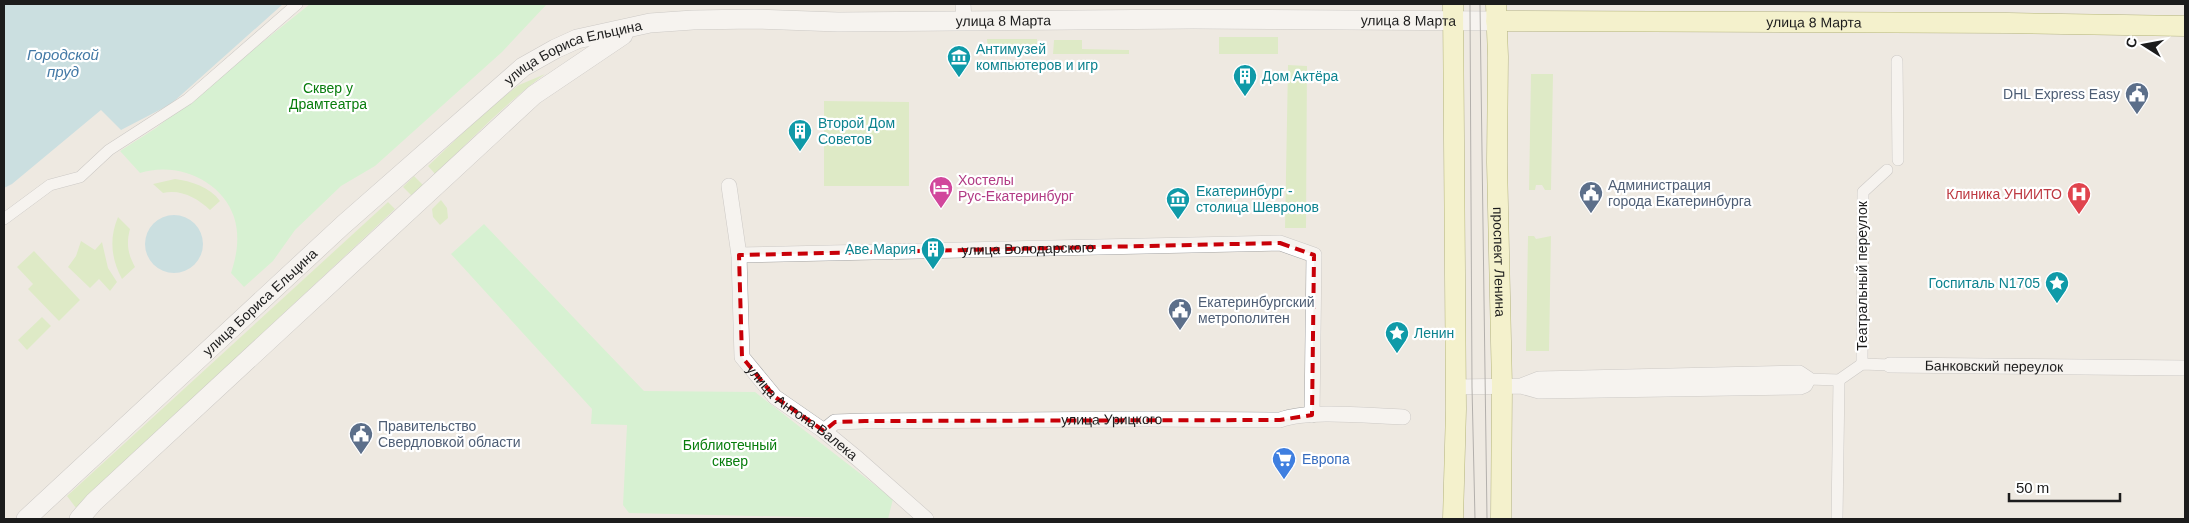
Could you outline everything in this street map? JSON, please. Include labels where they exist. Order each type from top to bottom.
[{"type":"main road","points":[[1453,519],[1456,387],[1454,12]]},
{"type":"main road","name":"улица 8 Марта","points":[[1496,12],[2185,26]]},
{"type":"main road","name":"проспект Ленина","points":[[1496,12],[1497,162],[1512,386],[1501,519]]},
{"type":"street","points":[[4,219],[50,185],[80,177],[109,150],[188,99],[297,4]]},
{"type":"street","name":"улица 8 Марта","points":[[632,28],[650,23],[693,20],[963,12],[1193,19],[1496,12]]},
{"type":"street","name":"улица Бориса Ельцина","points":[[32,517],[343,225],[523,67],[555,49],[578,39],[632,28]]},
{"type":"street","name":"улица Бориса Ельцина","points":[[79,519],[94,502],[534,95],[569,69],[632,28]]},
{"type":"street","points":[[1897,61],[1898,160]]},
{"type":"street","name":"Театральный переулок","points":[[1862,364],[1862,192],[1887,170]]},
{"type":"street","name":"улица Антона Валека","points":[[729,186],[739,255],[742,357],[774,397],[824,431],[920,518]]},
{"type":"street","name":"улица Володарского","points":[[739,255],[1280,243],[1314,256],[1312,415]]},
{"type":"street","points":[[1456,387],[1512,386],[1539,391],[1800,387],[1808,379],[1839,380],[1862,364]]},
{"type":"street","name":"Банковский переулок","points":[[1862,364],[2185,368]]},
{"type":"street","points":[[1837,519],[1839,380]]},
{"type":"street","name":"улица Урицкого","points":[[824,431],[835,422],[865,421],[1148,418],[1280,420],[1292,415],[1403,417]]},
{"type":"highlighted area","points":[[1280,243],[1314,255],[1312,415],[1280,420],[865,421],[835,422],[824,431],[775,397],[742,357],[739,255]]},
{"type":"green space","name":"Сквер у Драмтеатра","points":[[310,4],[547,4],[502,52],[375,166],[341,186],[295,230],[273,261],[244,287],[231,273],[236,252],[236,224],[228,204],[219,193],[196,177],[182,172],[154,170],[140,173],[120,151],[156,128]]},
{"type":"green space","points":[[1219,37],[1278,37],[1278,54],[1219,54]]},
{"type":"green space","points":[[987,39],[1037,39],[1037,53],[988,53]]},
{"type":"green space","points":[[1054,40],[1082,40],[1082,49],[1129,50],[1129,54],[1053,54]]},
{"type":"green space","points":[[1288,65],[1307,66],[1306,228],[1285,228]]},
{"type":"green space","points":[[545,74],[488,122],[436,175],[428,166],[492,105],[519,85]]},
{"type":"green space","points":[[1531,74],[1553,74],[1551,190],[1545,190],[1542,185],[1536,185],[1535,190],[1529,190]]},
{"type":"green space","points":[[824,101],[909,102],[909,186],[824,186]]},
{"type":"green space","points":[[414,176],[423,185],[412,196],[403,187]]},
{"type":"green space","points":[[175,179],[200,186],[211,192],[220,201],[210,210],[200,202],[182,193],[163,193],[153,184]]},
{"type":"green space","points":[[441,200],[447,208],[448,218],[440,225],[433,217],[432,209]]},
{"type":"green space","points":[[388,202],[395,209],[76,508],[67,496]]},
{"type":"green space","points":[[118,217],[130,229],[128,249],[135,267],[122,279],[115,264],[112,248],[113,233]]},
{"type":"green space","name":"Библиотечный сквер","points":[[484,224],[644,391],[755,392],[893,499],[888,519],[629,513],[623,505],[627,425],[591,424],[592,409],[451,254]]},
{"type":"green space","points":[[1528,236],[1534,236],[1536,239],[1551,236],[1549,351],[1526,351]]},
{"type":"green space","points":[[81,241],[95,250],[102,242],[108,268],[117,282],[110,291],[99,279],[90,288],[68,267],[76,256]]},
{"type":"green space","points":[[34,251],[80,300],[59,321],[28,289],[33,284],[17,267]]},
{"type":"green space","points":[[42,317],[51,326],[27,350],[18,340]]},
{"type":"water","name":"Городской пруд","points":[[4,4],[283,4],[171,104],[121,130],[101,110],[12,184],[4,188]]},
{"type":"water","points":[[168,215],[180,215],[195,223],[203,238],[203,250],[195,265],[180,273],[168,273],[153,265],[145,250],[145,238],[153,223]]},
{"type":"tram line","points":[[1470,4],[1472,387],[1475,519]]},
{"type":"tram line","points":[[1480,4],[1487,519]]},
{"type":"place","name":"Антимузей компьютеров и игр","points":[[959,78]]},
{"type":"place","name":"Дом Актёра","points":[[1245,97]]},
{"type":"place","name":"DHL Express Easy","points":[[2137,115]]},
{"type":"place","name":"Второй Дом Советов","points":[[800,152]]},
{"type":"place","name":"Хостелы Рус-Екатеринбург","points":[[941,209]]},
{"type":"place","name":"Администрация города Екатеринбурга","points":[[1591,214]]},
{"type":"place","name":"Клиника УНИИТО","points":[[2079,215]]},
{"type":"place","name":"Екатеринбург - столица Шевронов","points":[[1178,220]]},
{"type":"place","name":"Аве Мария","points":[[933,270]]},
{"type":"place","name":"Госпиталь N1705","points":[[2057,304]]},
{"type":"place","name":"Екатеринбургский метрополитен","points":[[1180,331]]},
{"type":"place","name":"Ленин","points":[[1397,354]]},
{"type":"place","name":"Правительство Свердловкой области","points":[[361,455]]},
{"type":"place","name":"Европа","points":[[1284,480]]}]
